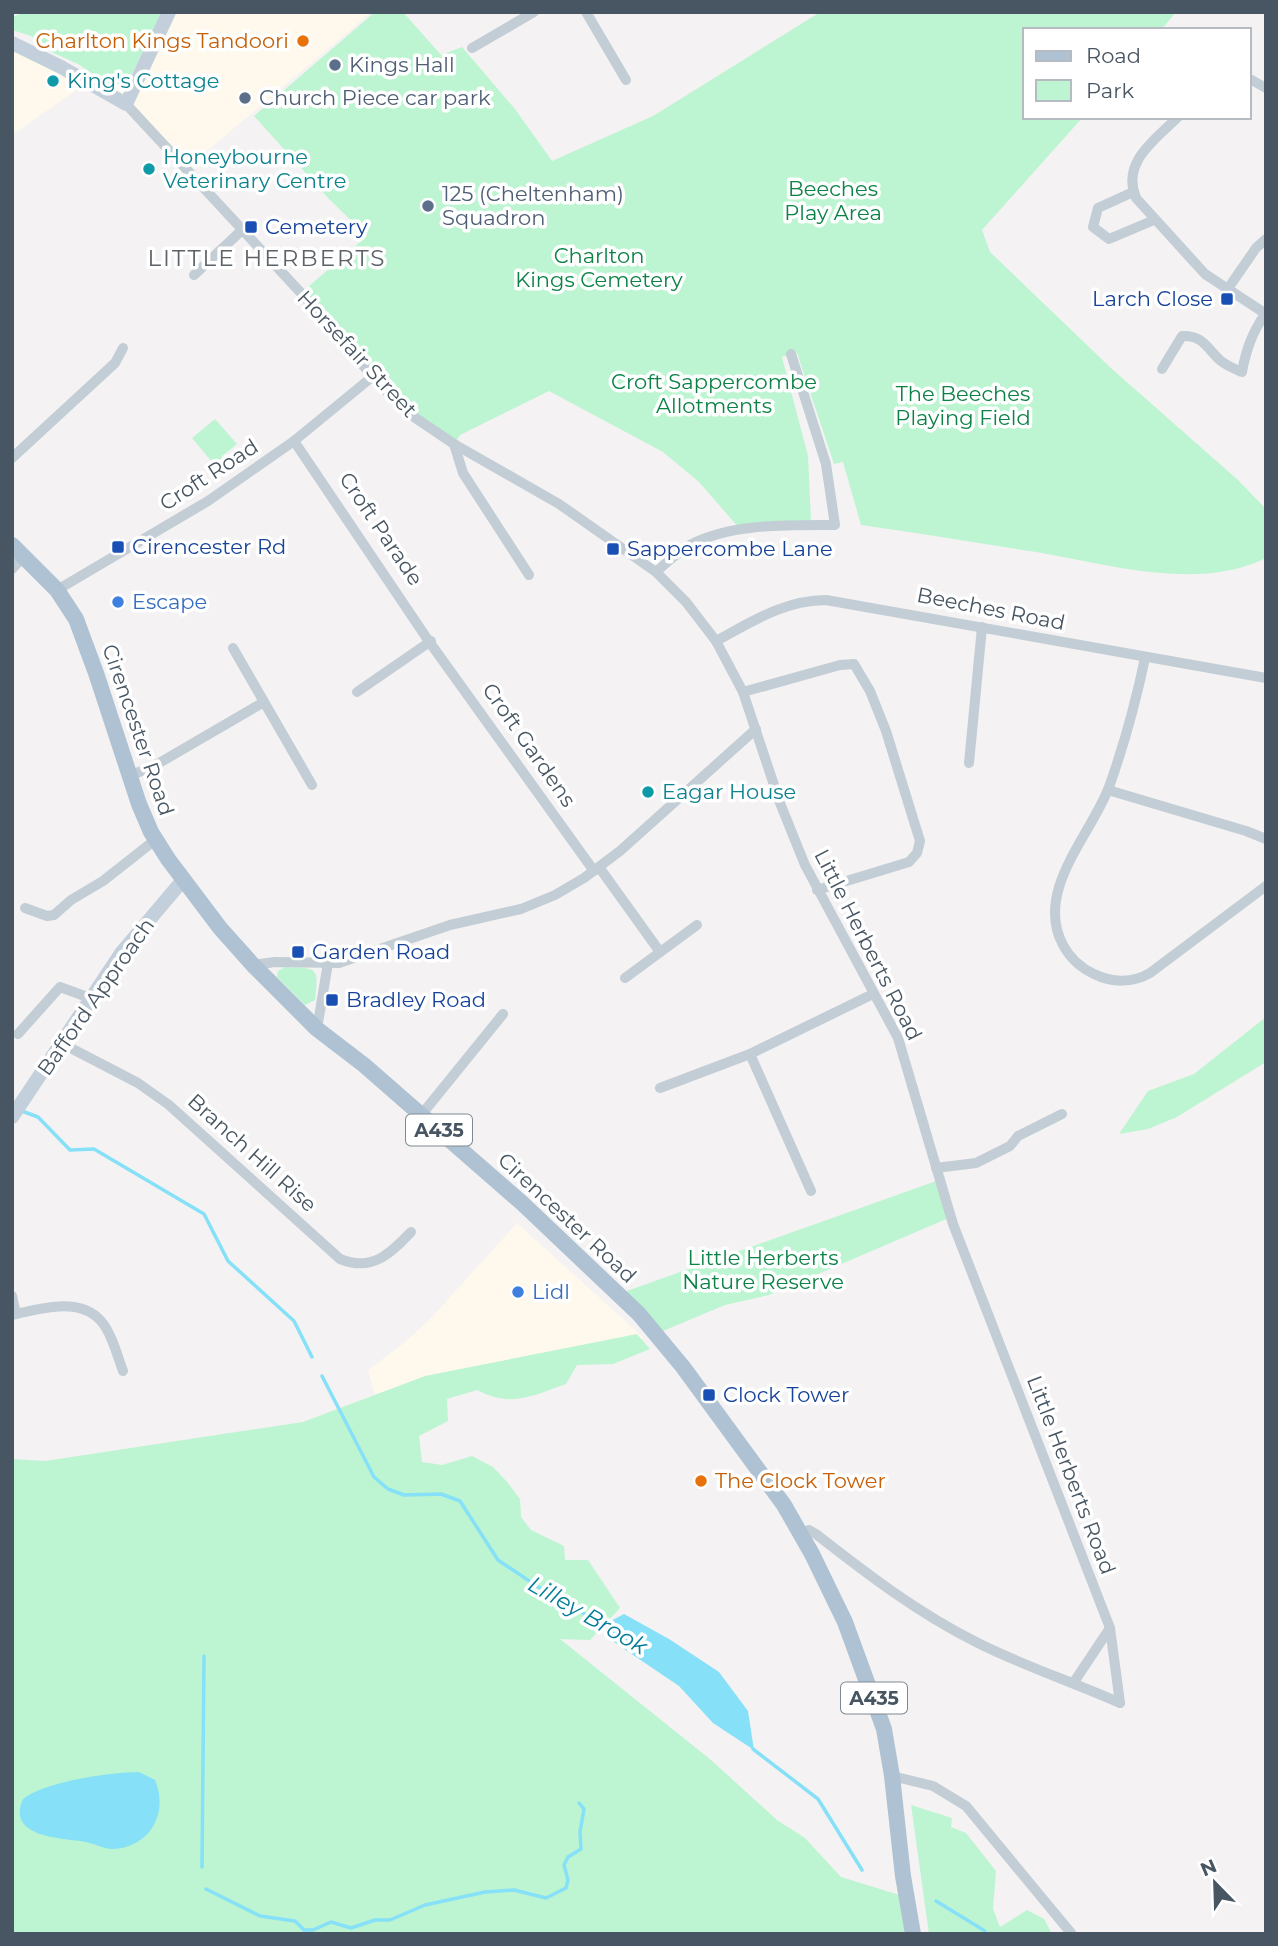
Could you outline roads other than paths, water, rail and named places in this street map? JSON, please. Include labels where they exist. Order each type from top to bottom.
[{"type":"main road","name":"Cirencester Road","points":[[18,551],[57,590],[76,620],[129,776],[155,840],[220,928],[317,1028],[422,1114],[623,1298],[654,1330],[770,1485],[825,1579],[860,1661],[884,1730],[913,1934]]},
{"type":"street","points":[[126,104],[169,12]]},
{"type":"street","points":[[472,48],[534,12]]},
{"type":"street","points":[[586,12],[625,80]]},
{"type":"street","name":"Horsefair Street","points":[[12,43],[126,104],[162,140],[241,231],[345,342],[372,377],[414,417],[454,444]]},
{"type":"street","points":[[1250,79],[1266,88]]},
{"type":"street","points":[[1162,369],[1182,336],[1202,340],[1222,362],[1242,372],[1247,348],[1265,314],[1205,274],[1140,205],[1133,192],[1131,177],[1136,162],[1176,119]]},
{"type":"street","points":[[1133,192],[1098,208],[1093,227],[1109,239],[1154,220]]},
{"type":"street","points":[[194,275],[241,231]]},
{"type":"street","points":[[1227,290],[1256,248],[1266,239]]},
{"type":"street","points":[[12,458],[114,363],[123,348]]},
{"type":"street","points":[[656,572],[688,546],[720,534],[778,527],[835,525],[826,464],[791,354]]},
{"type":"street","name":"Croft Road","points":[[57,590],[202,505],[294,441],[372,377]]},
{"type":"street","name":"Croft Gardens","points":[[294,441],[431,642],[597,869]]},
{"type":"street","points":[[454,444],[463,473],[529,575]]},
{"type":"street","name":"Little Herberts Road","points":[[454,444],[559,504],[656,572],[686,602],[716,641],[743,692],[779,803],[817,890],[898,1038],[953,1224],[1110,1628],[1120,1703],[1074,1682]]},
{"type":"street","points":[[12,569],[18,551]]},
{"type":"street","name":"Beeches Road","points":[[716,641],[780,608],[815,600],[849,603],[1266,678]]},
{"type":"street","points":[[969,763],[982,627]]},
{"type":"street","points":[[357,692],[431,642]]},
{"type":"street","points":[[233,648],[312,785]]},
{"type":"street","points":[[1145,658],[1108,790],[1063,878],[1055,910],[1057,928],[1064,947],[1084,969],[1105,978],[1127,981],[1145,976],[1266,886]]},
{"type":"street","points":[[743,692],[840,665],[854,664],[870,691],[886,731],[920,841],[917,853],[904,863],[817,890]]},
{"type":"street","points":[[129,776],[154,766],[264,702]]},
{"type":"street","points":[[253,965],[348,960],[450,925],[538,903],[570,887],[597,869],[756,729]]},
{"type":"street","points":[[1108,790],[1266,839]]},
{"type":"street","points":[[25,908],[47,916],[54,915],[155,840]]},
{"type":"street","points":[[597,869],[660,952]]},
{"type":"street","name":"Bafford Approach","points":[[12,1116],[122,952],[183,880]]},
{"type":"street","points":[[625,978],[697,925]]},
{"type":"street","points":[[317,1028],[328,963]]},
{"type":"street","points":[[18,1034],[60,987],[90,998]]},
{"type":"street","points":[[660,1088],[750,1054],[873,994]]},
{"type":"street","points":[[422,1114],[503,1014]]},
{"type":"street","name":"Branch Hill Rise","points":[[61,1043],[138,1083],[169,1105],[340,1259],[362,1264],[377,1262],[389,1255],[411,1232]]},
{"type":"street","points":[[750,1054],[811,1191]]},
{"type":"street","points":[[936,1168],[976,1163],[1010,1146],[1018,1136],[1062,1114]]},
{"type":"street","points":[[12,1296],[14,1315],[70,1306],[86,1310],[102,1322],[123,1371]]},
{"type":"street","points":[[800,1533],[809,1530],[816,1534],[885,1587],[967,1637],[1074,1682],[1110,1628]]},
{"type":"street","points":[[892,1776],[933,1786],[967,1805],[1071,1933]]},
{"type":"water","points":[[624,1614],[669,1639],[719,1672],[748,1711],[754,1750],[713,1723],[679,1686],[608,1638],[607,1623]]},
{"type":"water","points":[[139,1772],[155,1780],[160,1804],[158,1816],[146,1835],[126,1847],[109,1849],[40,1834],[22,1822],[20,1812],[23,1799],[33,1793],[78,1779]]},
{"type":"waterway","name":"Lilley Brook","points":[[19,1110],[38,1117],[70,1150],[94,1149],[204,1214],[228,1261],[294,1321],[312,1357]]},
{"type":"waterway","name":"Lilley Brook","points":[[322,1376],[374,1477],[388,1489],[404,1495],[441,1494],[460,1501],[498,1560],[568,1607],[609,1624]]},
{"type":"waterway","points":[[202,1867],[204,1656]]},
{"type":"waterway","name":"Lilley Brook","points":[[753,1749],[818,1799],[862,1870]]},
{"type":"waterway","points":[[206,1889],[260,1916],[295,1921],[304,1930],[313,1930],[331,1922],[351,1928],[375,1920],[390,1920],[425,1905],[485,1892],[514,1890],[546,1898],[566,1888],[568,1880],[564,1865],[568,1857],[581,1849],[580,1832],[584,1809],[579,1803]]},
{"type":"waterway","name":"Lilley Brook","points":[[936,1901],[985,1931],[984,1934]]},
{"type":"place","name":"Charlton Kings Tandoori","points":[[303,41]]},
{"type":"place","name":"Kings Hall","points":[[335,65]]},
{"type":"place","name":"King's Cottage","points":[[53,81]]},
{"type":"place","name":"Church Piece car park","points":[[245,98]]},
{"type":"place","name":"Honeybourne Veterinary Centre","points":[[149,169]]},
{"type":"place","name":"125 (Cheltenham) Squadron","points":[[428,206]]},
{"type":"place","name":"Cemetery","points":[[251,227]]},
{"type":"place","name":"Larch Close","points":[[1227,299]]},
{"type":"place","name":"Cirencester Rd","points":[[118,547]]},
{"type":"place","name":"Sappercombe Lane","points":[[613,549]]},
{"type":"place","name":"Escape","points":[[118,602]]},
{"type":"place","name":"Eagar House","points":[[648,792]]},
{"type":"place","name":"Garden Road","points":[[298,952]]},
{"type":"place","name":"Bradley Road","points":[[332,1000]]},
{"type":"place","name":"Lidl","points":[[518,1292]]},
{"type":"place","name":"Clock Tower","points":[[709,1395]]},
{"type":"place","name":"The Clock Tower","points":[[701,1481]]},
{"type":"district","name":"LITTLE HERBERTS","points":[[267,258]]},
{"type":"park label","name":"Beeches Play Area","points":[[833,201]]},
{"type":"park label","name":"Charlton Kings Cemetery","points":[[599,268]]},
{"type":"park label","name":"Croft Sappercombe Allotments","points":[[714,394]]},
{"type":"park label","name":"The Beeches Playing Field","points":[[963,406]]},
{"type":"park label","name":"Little Herberts Nature Reserve","points":[[763,1270]]}]
